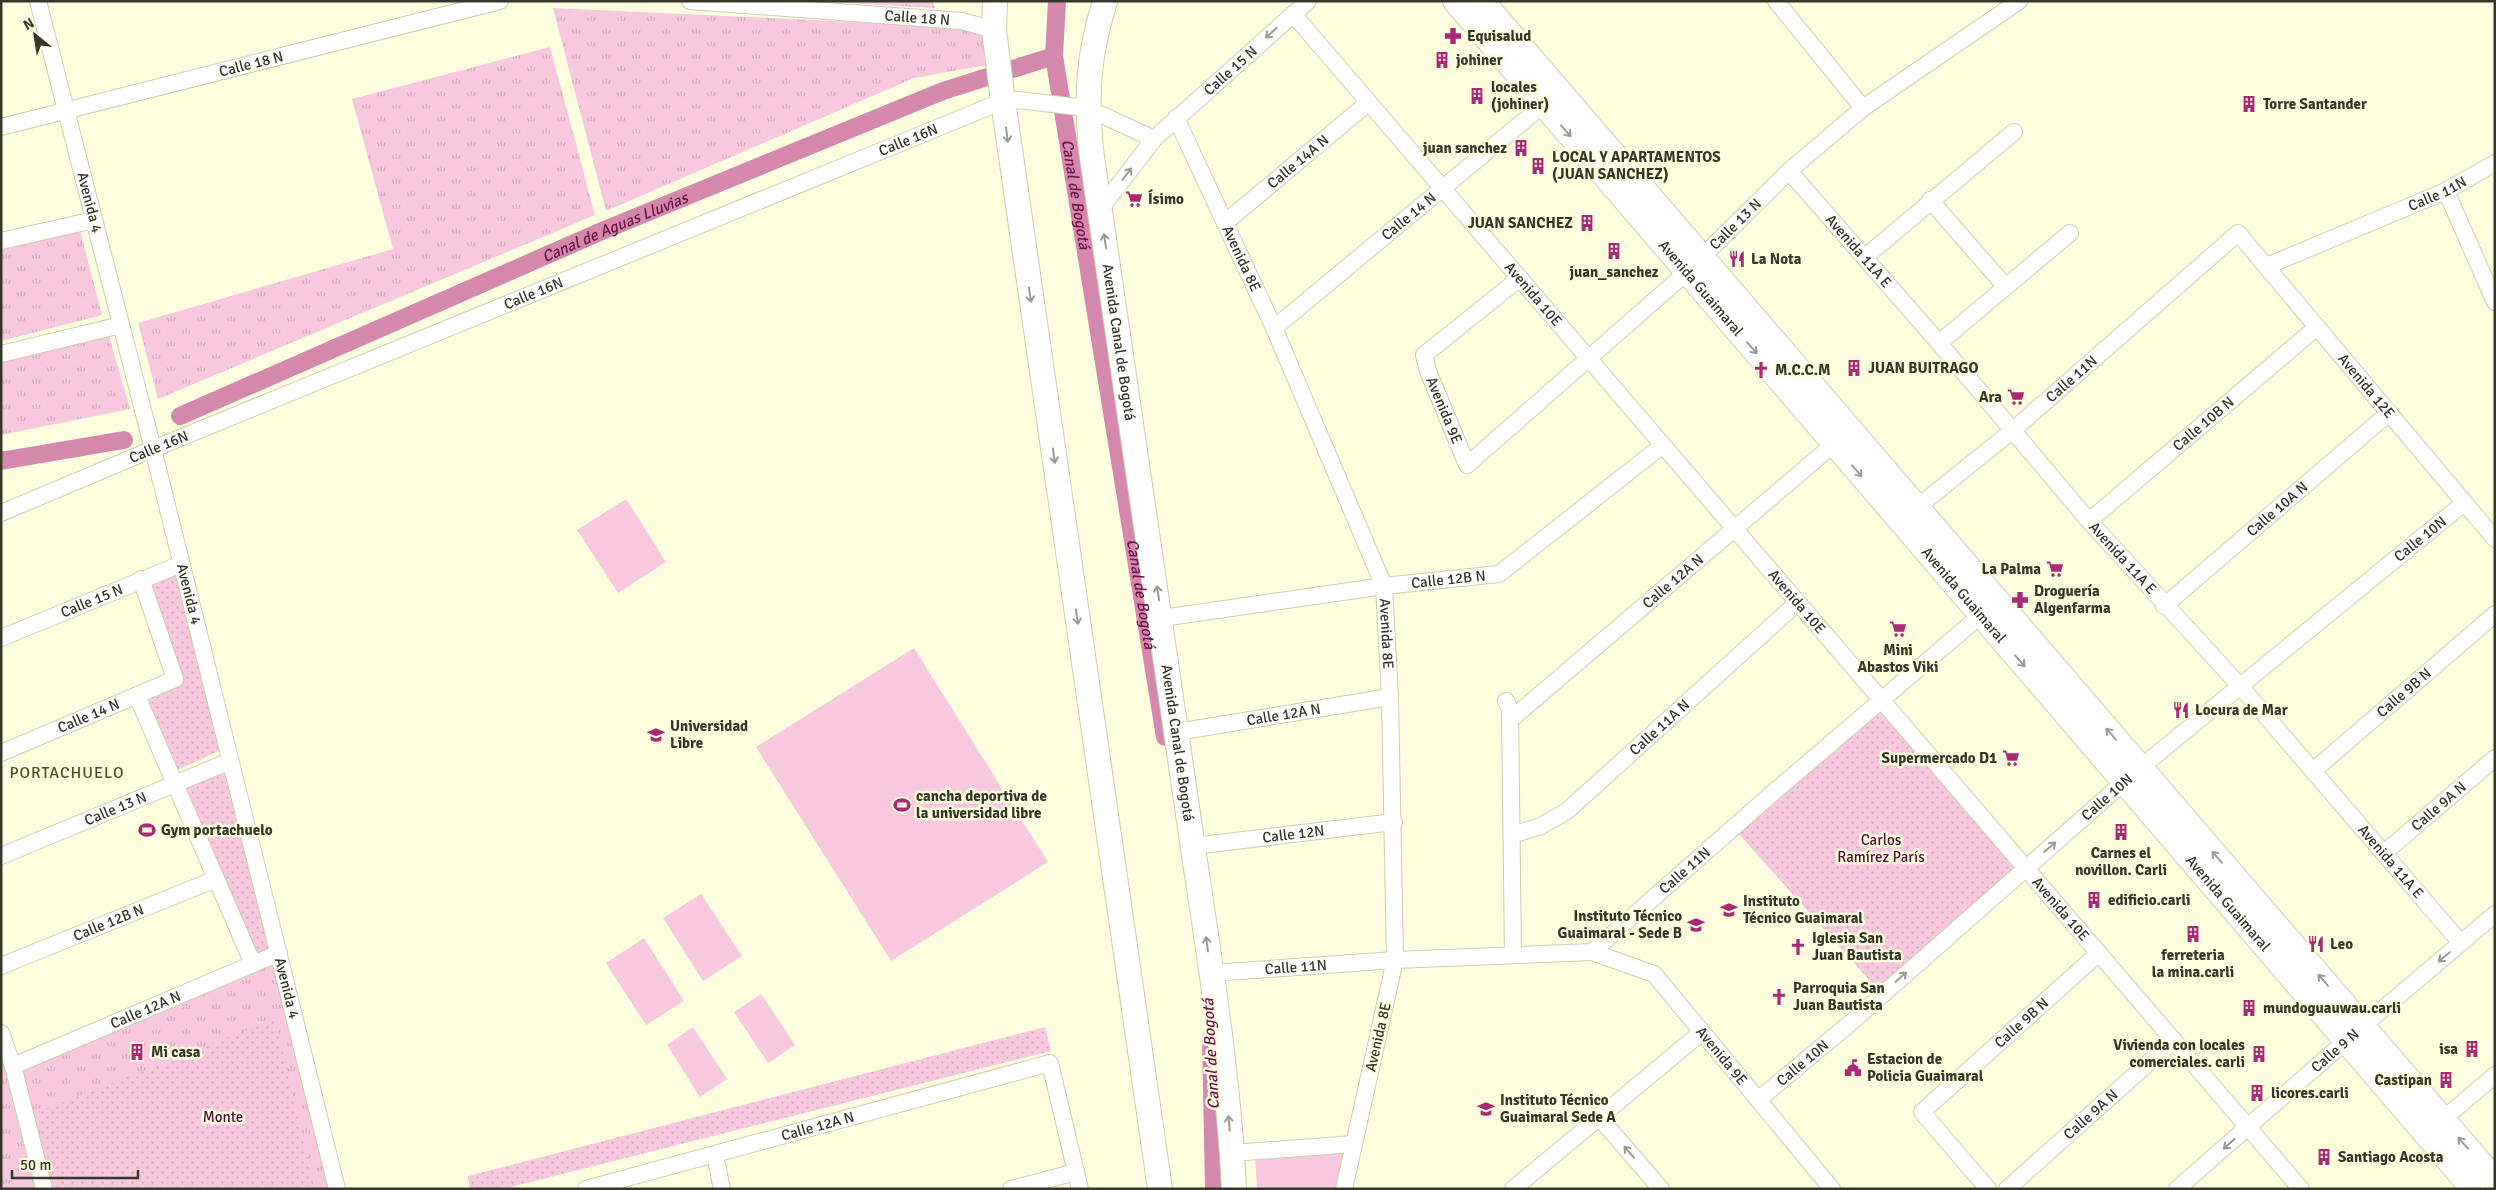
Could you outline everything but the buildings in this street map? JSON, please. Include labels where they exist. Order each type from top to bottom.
[{"type":"street","name":"Avenida 4","points":[[39,1],[65,110],[153,449],[337,1189]]},
{"type":"street","name":"Calle 18 N","points":[[1,127],[500,1]]},
{"type":"street","name":"Calle 18 N","points":[[690,1],[962,21],[995,39]]},
{"type":"street","points":[[995,1],[995,39],[1007,96],[1160,1189]]},
{"type":"street","name":"Avenida Canal de Bogotá","points":[[1105,1],[1079,107],[1100,209],[1162,618],[1212,973],[1232,1153],[1234,1189]]},
{"type":"street","name":"Calle 15 N","points":[[1100,209],[1154,139],[1308,1]]},
{"type":"street","name":"Avenida Guaimaral","points":[[1455,1],[1543,105],[1694,265],[2354,1033],[2473,1189]]},
{"type":"street","name":"Avenida Guaimaral","points":[[1482,1],[1694,265],[1834,444],[1909,515]]},
{"type":"street","points":[[1776,1],[1863,108]]},
{"type":"street","name":"Calle 13 N","points":[[1467,465],[1694,265],[1789,171],[1863,108],[2019,1]]},
{"type":"street","name":"Avenida 10E","points":[[1293,14],[2301,1189]]},
{"type":"street","name":"Calle 16N","points":[[1,514],[153,449],[1007,96],[1079,107]]},
{"type":"street","name":"Calle 14A N","points":[[1226,222],[1369,102]]},
{"type":"street","name":"Calle 14 N","points":[[1274,328],[1543,105]]},
{"type":"street","points":[[1079,107],[1154,139]]},
{"type":"street","name":"Avenida 8E","points":[[1176,118],[1274,328],[1384,586],[1394,822],[1395,960],[1344,1189]]},
{"type":"street","points":[[1865,257],[1930,200],[2014,132]]},
{"type":"street","name":"Calle 11N","points":[[2267,266],[2446,191],[2495,163]]},
{"type":"street","name":"Avenida 11A E","points":[[1789,171],[1939,343],[2089,521],[2164,606],[2240,686],[2460,942]]},
{"type":"street","points":[[2446,191],[2495,302]]},
{"type":"street","points":[[1930,200],[2005,286]]},
{"type":"street","points":[[1,241],[94,220]]},
{"type":"street","points":[[1939,343],[2070,233]]},
{"type":"street","name":"Calle 11N","points":[[1909,515],[2012,431],[2238,233]]},
{"type":"street","name":"Avenida 12E","points":[[2238,233],[2495,539]]},
{"type":"street","name":"Avenida 9E","points":[[1467,465],[1428,371],[1424,354],[1520,278]]},
{"type":"street","points":[[1,354],[121,325]]},
{"type":"street","name":"Calle 10B N","points":[[2089,521],[2317,327]]},
{"type":"street","name":"Calle 10A N","points":[[2164,606],[2388,413]]},
{"type":"street","name":"Calle 12A N","points":[[1510,720],[1834,444]]},
{"type":"street","name":"Calle 12B N","points":[[1162,618],[1384,586],[1499,574],[1663,446]]},
{"type":"street","name":"Calle 10N","points":[[1758,1100],[1848,1025],[2132,775],[2464,503]]},
{"type":"street","name":"Calle 15 N","points":[[1,638],[181,564]]},
{"type":"street","name":"Calle 14 N","points":[[1,754],[175,679],[141,579]]},
{"type":"street","name":"Calle 11A N","points":[[1512,835],[1541,826],[1567,811],[1797,603]]},
{"type":"street","name":"Calle 11N","points":[[1212,973],[1395,960],[1592,952],[1881,699],[1989,608]]},
{"type":"street","name":"Calle 9B N","points":[[2313,771],[2495,614]]},
{"type":"street","points":[[137,696],[254,964]]},
{"type":"street","name":"Calle 12A N","points":[[1177,732],[1390,697]]},
{"type":"street","points":[[1506,701],[1510,710],[1514,955]]},
{"type":"street","name":"Calle 9A N","points":[[2384,853],[2495,758]]},
{"type":"street","name":"Calle 13 N","points":[[1,856],[230,761]]},
{"type":"street","name":"Calle 12N","points":[[1193,846],[1394,822]]},
{"type":"street","name":"Calle 12B N","points":[[1,966],[216,879]]},
{"type":"street","name":"Calle 9 N","points":[[2177,1189],[2354,1033],[2495,914]]},
{"type":"street","name":"Avenida 9E","points":[[1592,952],[1654,974],[1832,1189]]},
{"type":"street","name":"Calle 9B N","points":[[1988,1189],[1922,1112],[2099,953]]},
{"type":"street","name":"Calle 12A N","points":[[12,1066],[279,954]]},
{"type":"street","points":[[1513,1189],[1598,1116],[1702,1032]]},
{"type":"street","points":[[1,1033],[12,1066],[44,1189]]},
{"type":"street","name":"Avenida Guaimaral","points":[[2354,1033],[2442,1120],[2495,1180]]},
{"type":"street","name":"Calle 9A N","points":[[2007,1189],[2174,1040]]},
{"type":"street","name":"Calle 12A N","points":[[586,1189],[1050,1063],[1076,1172]]},
{"type":"street","points":[[2442,1120],[2495,1075]]},
{"type":"street","points":[[1598,1116],[1660,1189]]},
{"type":"street","points":[[1232,1153],[1354,1144]]},
{"type":"street","points":[[715,1155],[722,1189]]},
{"type":"street","points":[[1011,1189],[1076,1172],[1080,1189]]},
{"type":"green space","points":[[813,1],[933,1],[935,8]]},
{"type":"green space","points":[[553,8],[964,27],[980,30],[986,39],[988,65],[914,78],[606,211]]},
{"type":"green space","points":[[550,47],[595,215],[158,399],[138,323],[393,249],[352,99]]},
{"type":"green space","points":[[80,230],[102,315],[1,341],[1,249]]},
{"type":"green space","points":[[109,336],[130,409],[1,435],[1,362]]},
{"type":"green space","points":[[626,499],[666,562],[618,593],[577,530]]},
{"type":"green space","points":[[175,564],[221,750],[175,771],[141,690],[178,674],[146,576]]},
{"type":"green space","name":"cancha deportiva de la universidad libre","points":[[914,648],[1048,862],[891,961],[756,747]]},
{"type":"green space","name":"Carlos Ramírez París","points":[[1883,705],[2024,863],[1879,991],[1739,834]]},
{"type":"green space","points":[[224,762],[272,949],[255,957],[180,782]]},
{"type":"green space","points":[[701,894],[742,956],[703,981],[663,918]]},
{"type":"green space","points":[[644,938],[684,1001],[646,1025],[606,963]]},
{"type":"green space","points":[[279,953],[338,1189],[1,1189],[1,1034],[12,1065]]},
{"type":"green space","points":[[761,994],[795,1045],[768,1063],[734,1012]]},
{"type":"green space","name":"Monte","points":[[275,1019],[314,1185],[302,1189],[54,1189],[37,1112]]},
{"type":"green space","points":[[693,1027],[727,1079],[700,1097],[667,1045]]},
{"type":"green space","points":[[1045,1027],[1051,1051],[503,1189],[470,1189],[468,1176]]},
{"type":"green space","points":[[1345,1149],[1337,1189],[1257,1189],[1255,1154]]},
{"type":"waterway","name":"Canal de Bogotá","points":[[1057,1],[1054,56],[1165,737]]},
{"type":"waterway","name":"Canal de Aguas Lluvias","points":[[180,416],[602,231],[943,91],[1054,56]]},
{"type":"waterway","name":"Canal de Aguas Lluvias","points":[[1,461],[124,440]]},
{"type":"waterway","name":"Canal de Bogotá","points":[[1211,1039],[1214,1189]]},
{"type":"place","name":"Equisalud","points":[[1453,36]]},
{"type":"place","name":"johiner","points":[[1442,60]]},
{"type":"place","name":"locales (johiner)","points":[[1477,96]]},
{"type":"place","name":"Torre Santander","points":[[2249,104]]},
{"type":"place","name":"juan sanchez","points":[[1521,148]]},
{"type":"place","name":"LOCAL Y APARTAMENTOS (JUAN SANCHEZ)","points":[[1538,166]]},
{"type":"place","name":"Ísimo","points":[[1134,199]]},
{"type":"place","name":"JUAN SANCHEZ","points":[[1587,223]]},
{"type":"place","name":"juan_sanchez","points":[[1614,251]]},
{"type":"place","name":"La Nota","points":[[1737,259]]},
{"type":"place","name":"JUAN BUITRAGO","points":[[1854,368]]},
{"type":"place","name":"M.C.C.M","points":[[1761,370]]},
{"type":"place","name":"Ara","points":[[2016,397]]},
{"type":"place","name":"La Palma","points":[[2055,569]]},
{"type":"place","name":"Droguería Algenfarma","points":[[2020,600]]},
{"type":"place","name":"Mini Abastos Viki","points":[[1898,629]]},
{"type":"place","name":"Locura de Mar","points":[[2181,710]]},
{"type":"place","name":"Universidad Libre","points":[[656,735]]},
{"type":"place","name":"Supermercado D1","points":[[2011,758]]},
{"type":"place","name":"cancha deportiva de la universidad libre","points":[[902,805]]},
{"type":"place","name":"Gym portachuelo","points":[[147,830]]},
{"type":"place","name":"Carnes el novillon. Carli","points":[[2121,832]]},
{"type":"place","name":"edificio.carli","points":[[2094,900]]},
{"type":"place","name":"Instituto Técnico Guaimaral","points":[[1729,910]]},
{"type":"place","name":"Instituto Técnico Guaimaral - Sede B","points":[[1696,925]]},
{"type":"place","name":"ferreteria la mina.carli","points":[[2193,934]]},
{"type":"place","name":"Leo","points":[[2316,944]]},
{"type":"place","name":"Iglesia San Juan Bautista","points":[[1798,947]]},
{"type":"place","name":"Parroquia San Juan Bautista","points":[[1779,997]]},
{"type":"place","name":"mundoguauwau.carli","points":[[2249,1008]]},
{"type":"place","name":"isa","points":[[2472,1049]]},
{"type":"place","name":"Mi casa","points":[[137,1052]]},
{"type":"place","name":"Vivienda con locales comerciales. carli","points":[[2259,1054]]},
{"type":"place","name":"Estacion de Policia Guaimaral","points":[[1853,1068]]},
{"type":"place","name":"Castipan","points":[[2446,1080]]},
{"type":"place","name":"licores.carli","points":[[2257,1093]]},
{"type":"place","name":"Instituto Técnico Guaimaral Sede A","points":[[1486,1109]]},
{"type":"place","name":"Santiago Acosta","points":[[2324,1157]]},
{"type":"district","name":"PORTACHUELO","points":[[67,772]]}]
